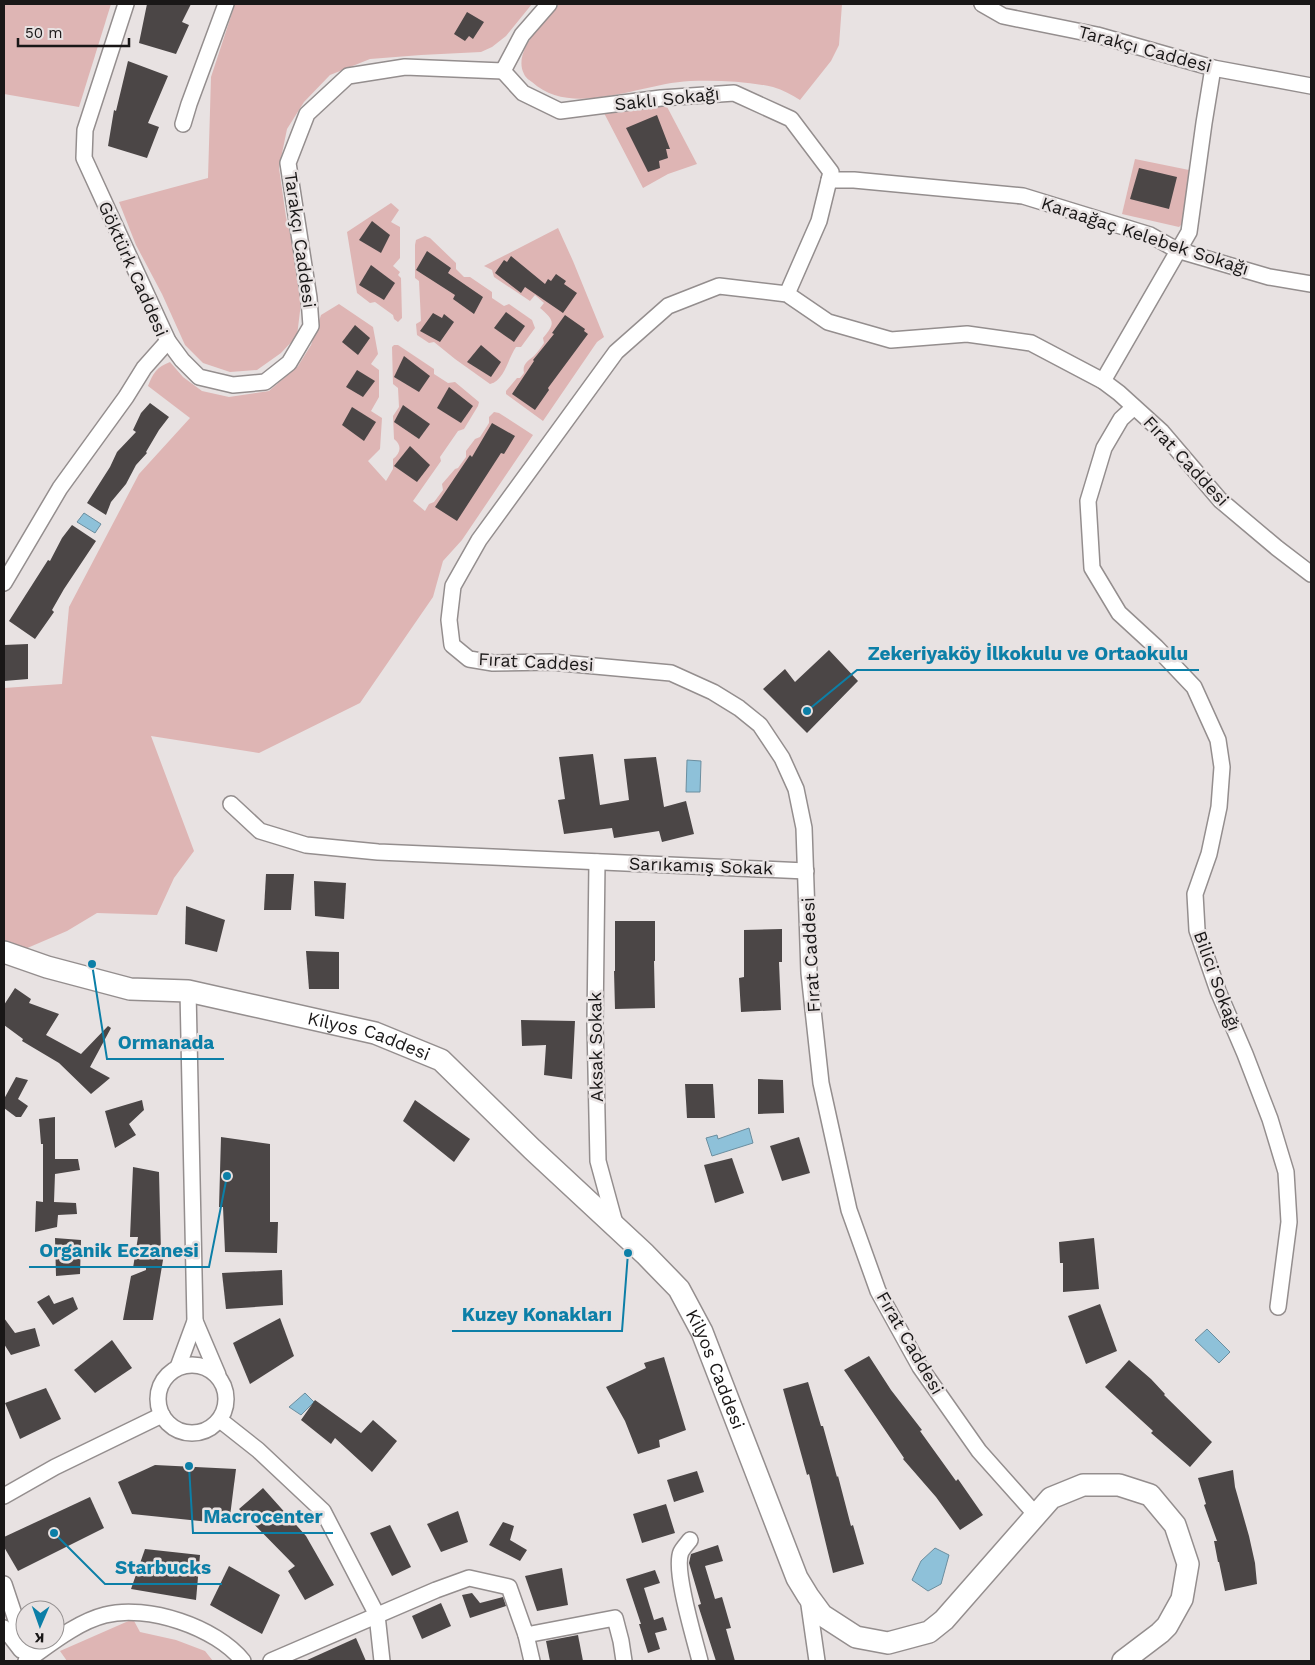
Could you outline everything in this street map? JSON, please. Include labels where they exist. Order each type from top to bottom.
[{"type":"street","name":"Göktürk Caddesi","points":[[4,583],[60,488],[126,397],[144,368],[168,341],[84,158],[85,130],[126,4]]},
{"type":"street","points":[[183,124],[188,104],[226,4]]},
{"type":"street","points":[[503,71],[522,35],[549,4]]},
{"type":"street","name":"Tarakçı Caddesi","points":[[982,4],[1003,16],[1097,35],[1213,68],[1311,86]]},
{"type":"street","name":"Tarakçı Caddesi","points":[[168,341],[182,360],[199,376],[233,385],[265,382],[290,363],[311,326],[309,298],[288,163],[307,114],[348,76],[405,67],[503,71]]},
{"type":"street","points":[[1102,381],[1188,232],[1213,68]]},
{"type":"street","name":"Saklı Sokağı","points":[[503,71],[523,93],[560,110],[661,98],[734,92],[791,119],[831,172],[829,180]]},
{"type":"street","points":[[787,294],[819,221],[829,180]]},
{"type":"street","name":"Karaağaç Kelebek Sokağı","points":[[829,180],[854,180],[1023,196],[1150,235],[1177,250],[1270,278],[1311,284]]},
{"type":"street","name":"Fırat Caddesi","points":[[1036,1515],[979,1451],[920,1366],[878,1291],[849,1210],[821,1083],[809,973],[804,828],[796,788],[782,758],[760,725],[739,708],[714,692],[671,673],[551,662],[493,663],[469,659],[452,645],[449,620],[453,586],[479,540],[616,352],[668,306],[719,286],[787,294],[828,322],[892,340],[968,334],[1031,343],[1102,381],[1120,393],[1162,432],[1220,500],[1311,574]]},
{"type":"street","name":"Bilici Sokağı","points":[[1134,407],[1121,419],[1104,448],[1088,501],[1092,568],[1119,613],[1194,687],[1218,740],[1222,768],[1219,807],[1208,854],[1195,894],[1196,930],[1218,991],[1270,1119],[1286,1172],[1289,1222],[1278,1307]]},
{"type":"street","name":"Sarıkamış Sokak","points":[[231,804],[260,831],[306,845],[378,852],[806,871]]},
{"type":"street","name":"Aksak Sokak","points":[[597,862],[595,1025],[598,1161],[616,1228]]},
{"type":"street","name":"Kilyos Caddesi","points":[[4,952],[46,968],[130,989],[188,992],[375,1033],[441,1060],[679,1288],[702,1332],[797,1578],[822,1615],[856,1637],[888,1643],[929,1632],[944,1620],[1051,1498],[1083,1485],[1119,1485],[1150,1495],[1175,1525],[1188,1564],[1182,1599],[1167,1626],[1123,1661]]},
{"type":"street","points":[[178,1367],[195,1321],[188,992]]},
{"type":"street","points":[[195,1321],[225,1387],[227,1398],[225,1410],[220,1420],[211,1428],[200,1432],[189,1433],[178,1430],[168,1424],[158,1404],[158,1393],[162,1382],[168,1374],[178,1367],[188,1364],[200,1365],[210,1369],[219,1377]]},
{"type":"street","points":[[4,1496],[55,1467],[162,1415]]},
{"type":"street","points":[[220,1420],[258,1450],[322,1511],[377,1615],[382,1661]]},
{"type":"street","points":[[690,1540],[681,1552],[678,1563],[700,1661]]},
{"type":"street","points":[[271,1661],[468,1578],[509,1587],[526,1635],[532,1661]]},
{"type":"street","points":[[4,1584],[36,1658]]},
{"type":"street","points":[[808,1596],[816,1661]]},
{"type":"street","points":[[36,1658],[85,1622],[105,1615],[126,1612],[147,1613],[169,1618],[196,1628],[237,1654],[243,1661]]},
{"type":"street","points":[[526,1635],[615,1618],[624,1661]]},
{"type":"street","points":[[4,1628],[36,1658]]},
{"type":"shaded area","points":[[4,4],[111,4],[79,107],[4,94]]},
{"type":"shaded area","points":[[235,4],[532,4],[506,36],[492,47],[481,52],[370,59],[330,75],[304,102],[287,129],[279,168],[286,217],[297,262],[301,303],[297,336],[281,353],[257,370],[230,372],[203,363],[185,345],[162,294],[136,245],[119,202],[208,178],[211,77]]},
{"type":"shaded area","points":[[559,4],[842,4],[839,45],[831,61],[800,100],[773,87],[753,83],[721,81],[671,83],[608,96],[587,98],[567,98],[548,93],[525,76],[521,65],[522,56],[532,37]]},
{"type":"shaded area","points":[[664,101],[697,164],[668,174],[643,188],[604,113]]},
{"type":"shaded area","points":[[1135,159],[1189,170],[1183,223],[1179,227],[1122,214]]},
{"type":"shaded area","points":[[391,203],[399,210],[391,222],[400,227],[400,258],[393,266],[400,272],[398,275],[401,278],[402,318],[398,322],[394,319],[393,315],[375,302],[370,303],[357,293],[347,232]]},
{"type":"shaded area","points":[[558,228],[604,337],[597,342],[543,421],[506,394],[506,391],[524,373],[526,363],[544,343],[543,338],[550,329],[551,319],[540,308],[544,303],[535,295],[530,301],[494,277],[492,270],[484,266]]},
{"type":"shaded area","points":[[425,236],[430,238],[456,263],[456,269],[464,277],[470,277],[492,292],[492,298],[504,306],[509,304],[532,320],[535,328],[521,347],[516,347],[503,373],[495,382],[490,384],[434,342],[429,343],[417,335],[416,324],[421,321],[419,281],[415,278],[415,245],[416,240]]},
{"type":"shaded area","points":[[339,304],[373,327],[378,354],[371,364],[379,370],[379,397],[371,411],[382,418],[380,449],[368,461],[386,481],[393,469],[393,459],[400,449],[394,439],[393,416],[399,407],[398,388],[393,384],[392,347],[394,345],[398,345],[434,369],[434,374],[448,383],[455,382],[479,402],[464,429],[458,431],[440,457],[441,461],[413,501],[425,511],[429,504],[434,502],[443,490],[442,484],[466,457],[466,451],[475,439],[480,437],[489,423],[489,417],[494,412],[499,413],[533,435],[462,540],[443,561],[433,597],[360,703],[259,753],[151,736],[194,851],[174,878],[157,915],[97,913],[67,931],[25,949],[4,940],[4,688],[62,684],[69,607],[139,474],[190,418],[148,386],[152,377],[159,368],[170,362],[183,377],[202,391],[229,397],[269,391],[298,366],[311,345],[321,315]]},
{"type":"shaded area","points":[[133,1619],[140,1632],[176,1640],[205,1651],[213,1661],[67,1661],[60,1651]]},
{"type":"water","points":[[84,513],[101,524],[95,533],[77,522]]},
{"type":"water","points":[[687,760],[701,761],[700,792],[686,792]]},
{"type":"water","points":[[749,1128],[753,1143],[712,1156],[706,1138],[717,1135],[718,1139]]},
{"type":"water","points":[[1207,1329],[1230,1352],[1219,1363],[1195,1340]]},
{"type":"water","points":[[305,1393],[314,1402],[301,1415],[289,1407]]},
{"type":"water","points":[[935,1548],[949,1555],[941,1584],[928,1591],[912,1580],[921,1561]]},
{"type":"building","points":[[147,4],[191,4],[182,22],[189,25],[176,54],[139,43]]},
{"type":"building","points":[[467,12],[484,22],[473,39],[469,36],[465,41],[454,34]]},
{"type":"building","points":[[128,61],[168,76],[148,123],[159,127],[147,158],[108,146],[114,110],[116,111]]},
{"type":"building","points":[[657,115],[670,149],[666,149],[668,158],[659,161],[660,168],[648,172],[626,128]]},
{"type":"building","points":[[1139,168],[1177,177],[1169,209],[1130,199]]},
{"type":"building","points":[[372,221],[390,235],[381,253],[359,240]]},
{"type":"building","points":[[427,251],[451,268],[448,273],[483,297],[474,314],[453,299],[455,295],[416,270]]},
{"type":"building","points":[[511,256],[545,284],[548,279],[551,281],[556,274],[566,281],[564,284],[577,293],[563,313],[525,287],[521,293],[495,273],[504,260],[507,262]]},
{"type":"building","points":[[371,265],[395,283],[384,300],[359,285]]},
{"type":"building","points":[[506,312],[525,326],[514,342],[494,328]]},
{"type":"building","points":[[433,313],[442,318],[444,314],[454,322],[440,342],[420,331]]},
{"type":"building","points":[[565,315],[585,329],[584,331],[588,334],[548,388],[549,390],[535,410],[512,394],[533,360],[554,334],[552,333]]},
{"type":"building","points":[[355,325],[370,338],[358,355],[342,342]]},
{"type":"building","points":[[481,345],[501,362],[491,377],[467,362]]},
{"type":"building","points":[[404,356],[430,376],[419,392],[394,377]]},
{"type":"building","points":[[357,370],[375,381],[363,397],[346,387]]},
{"type":"building","points":[[449,387],[473,406],[461,423],[437,408]]},
{"type":"building","points":[[150,403],[169,417],[159,430],[147,453],[136,465],[126,484],[111,502],[106,515],[87,503],[110,467],[117,452],[136,432],[133,430],[141,413]]},
{"type":"building","points":[[403,405],[430,424],[419,439],[394,422]]},
{"type":"building","points":[[352,407],[376,422],[364,441],[342,425]]},
{"type":"building","points":[[492,423],[515,436],[504,454],[501,453],[457,521],[435,507],[470,455],[472,457]]},
{"type":"building","points":[[410,446],[430,465],[417,482],[394,466]]},
{"type":"building","points":[[72,525],[96,541],[64,589],[52,610],[54,612],[35,639],[9,621]]},
{"type":"building","points":[[28,644],[28,679],[4,681],[4,645]]},
{"type":"building","points":[[829,650],[858,681],[807,733],[763,689],[785,669],[795,682]]},
{"type":"building","points":[[593,754],[600,805],[629,800],[624,759],[656,757],[664,807],[686,801],[694,834],[662,842],[659,831],[614,838],[612,828],[564,834],[558,800],[565,799],[559,757]]},
{"type":"building","points":[[266,874],[294,874],[291,910],[264,910]]},
{"type":"building","points":[[314,881],[346,883],[344,919],[315,916]]},
{"type":"building","points":[[186,906],[225,920],[217,952],[185,944]]},
{"type":"building","points":[[615,921],[655,921],[655,1008],[615,1009]]},
{"type":"building","points":[[782,929],[782,962],[779,962],[781,1010],[741,1012],[739,978],[744,977],[744,930]]},
{"type":"building","points":[[306,951],[339,952],[339,989],[309,989]]},
{"type":"building","points":[[15,988],[31,999],[29,1003],[59,1014],[46,1035],[81,1054],[108,1026],[111,1028],[90,1067],[110,1078],[91,1094],[59,1063],[22,1041],[23,1039],[4,1025],[4,1005]]},
{"type":"building","points":[[521,1020],[575,1021],[572,1079],[544,1075],[546,1045],[522,1046]]},
{"type":"building","points":[[16,1077],[28,1080],[18,1099],[28,1106],[21,1117],[16,1117],[4,1108],[4,1099]]},
{"type":"building","points":[[758,1079],[783,1080],[784,1113],[758,1114]]},
{"type":"building","points":[[685,1084],[713,1084],[715,1118],[687,1118]]},
{"type":"building","points":[[142,1100],[144,1110],[129,1124],[136,1135],[115,1148],[105,1111]]},
{"type":"building","points":[[415,1100],[470,1139],[454,1162],[403,1121]]},
{"type":"building","points":[[55,1117],[55,1159],[78,1159],[80,1170],[55,1174],[54,1202],[76,1203],[77,1214],[58,1215],[57,1227],[35,1232],[36,1201],[43,1202],[43,1144],[41,1144],[39,1119]]},
{"type":"building","points":[[221,1137],[270,1144],[270,1222],[278,1222],[277,1253],[225,1252],[223,1207],[219,1207]]},
{"type":"building","points":[[799,1137],[810,1173],[782,1181],[770,1146]]},
{"type":"building","points":[[732,1158],[744,1193],[715,1203],[704,1165]]},
{"type":"building","points":[[133,1167],[159,1172],[161,1253],[164,1254],[153,1320],[123,1320],[131,1276],[146,1270],[146,1266],[133,1268],[138,1237],[130,1237]]},
{"type":"building","points":[[55,1238],[81,1240],[80,1274],[56,1276]]},
{"type":"building","points":[[1094,1238],[1099,1289],[1063,1292],[1063,1263],[1060,1263],[1059,1242]]},
{"type":"building","points":[[282,1270],[283,1305],[226,1309],[222,1273]]},
{"type":"building","points":[[49,1295],[54,1304],[73,1297],[78,1309],[53,1325],[37,1302]]},
{"type":"building","points":[[1100,1304],[1117,1351],[1086,1364],[1068,1316]]},
{"type":"building","points":[[4,1318],[15,1333],[35,1328],[40,1346],[11,1355],[4,1344]]},
{"type":"building","points":[[280,1318],[294,1356],[250,1384],[233,1343]]},
{"type":"building","points":[[112,1340],[132,1368],[95,1393],[74,1370]]},
{"type":"building","points":[[869,1356],[891,1390],[922,1430],[920,1431],[956,1481],[958,1479],[983,1515],[960,1530],[936,1497],[903,1459],[844,1370]]},
{"type":"building","points":[[664,1357],[686,1430],[659,1440],[660,1447],[638,1454],[625,1421],[606,1387],[646,1368],[644,1363]]},
{"type":"building","points":[[1129,1360],[1151,1379],[1164,1395],[1212,1442],[1190,1467],[1151,1433],[1153,1431],[1105,1387]]},
{"type":"building","points":[[808,1382],[864,1564],[833,1573],[809,1474],[807,1475],[783,1389]]},
{"type":"building","points":[[46,1388],[61,1419],[20,1439],[5,1403]]},
{"type":"building","points":[[315,1400],[361,1433],[373,1420],[397,1441],[372,1472],[335,1438],[331,1444],[301,1420]]},
{"type":"building","points":[[155,1465],[236,1469],[229,1524],[132,1514],[118,1482]]},
{"type":"building","points":[[1233,1470],[1235,1487],[1255,1563],[1257,1584],[1225,1591],[1214,1541],[1217,1541],[1204,1505],[1206,1504],[1198,1478]]},
{"type":"building","points":[[697,1471],[704,1492],[674,1502],[667,1480]]},
{"type":"building","points":[[263,1488],[306,1536],[334,1585],[305,1600],[288,1571],[295,1566],[239,1509]]},
{"type":"building","points":[[90,1497],[104,1528],[18,1571],[4,1547],[4,1537]]},
{"type":"building","points":[[666,1504],[675,1533],[642,1543],[633,1514]]},
{"type":"building","points":[[458,1511],[468,1542],[441,1552],[427,1524]]},
{"type":"building","points":[[503,1522],[514,1526],[510,1540],[527,1550],[520,1561],[489,1545]]},
{"type":"building","points":[[390,1525],[411,1567],[392,1576],[370,1533]]},
{"type":"building","points":[[718,1545],[723,1561],[705,1566],[715,1599],[722,1597],[731,1628],[726,1629],[735,1661],[716,1661],[698,1605],[701,1604],[689,1563],[691,1554]]},
{"type":"building","points":[[145,1549],[200,1555],[196,1600],[131,1589]]},
{"type":"building","points":[[229,1566],[280,1595],[262,1634],[210,1605]]},
{"type":"building","points":[[562,1568],[568,1605],[537,1611],[525,1576]]},
{"type":"building","points":[[655,1570],[660,1583],[644,1588],[654,1620],[663,1617],[667,1630],[655,1633],[660,1649],[648,1653],[639,1624],[641,1624],[626,1579]]},
{"type":"building","points":[[472,1593],[480,1603],[503,1597],[506,1606],[470,1618],[462,1595]]},
{"type":"building","points":[[441,1603],[451,1626],[422,1639],[412,1616]]},
{"type":"building","points":[[578,1635],[583,1661],[550,1661],[546,1641]]},
{"type":"building","points":[[356,1638],[366,1661],[305,1661]]},
{"type":"place","name":"Zekeriyaköy İlkokulu ve Ortaokulu","points":[[807,711]]},
{"type":"place","name":"Ormanada","points":[[92,964]]},
{"type":"place","name":"Organik Eczanesi","points":[[227,1176]]},
{"type":"place","name":"Kuzey Konakları","points":[[628,1253]]},
{"type":"place","name":"Macrocenter","points":[[189,1466]]},
{"type":"place","name":"Starbucks","points":[[54,1533]]}]
